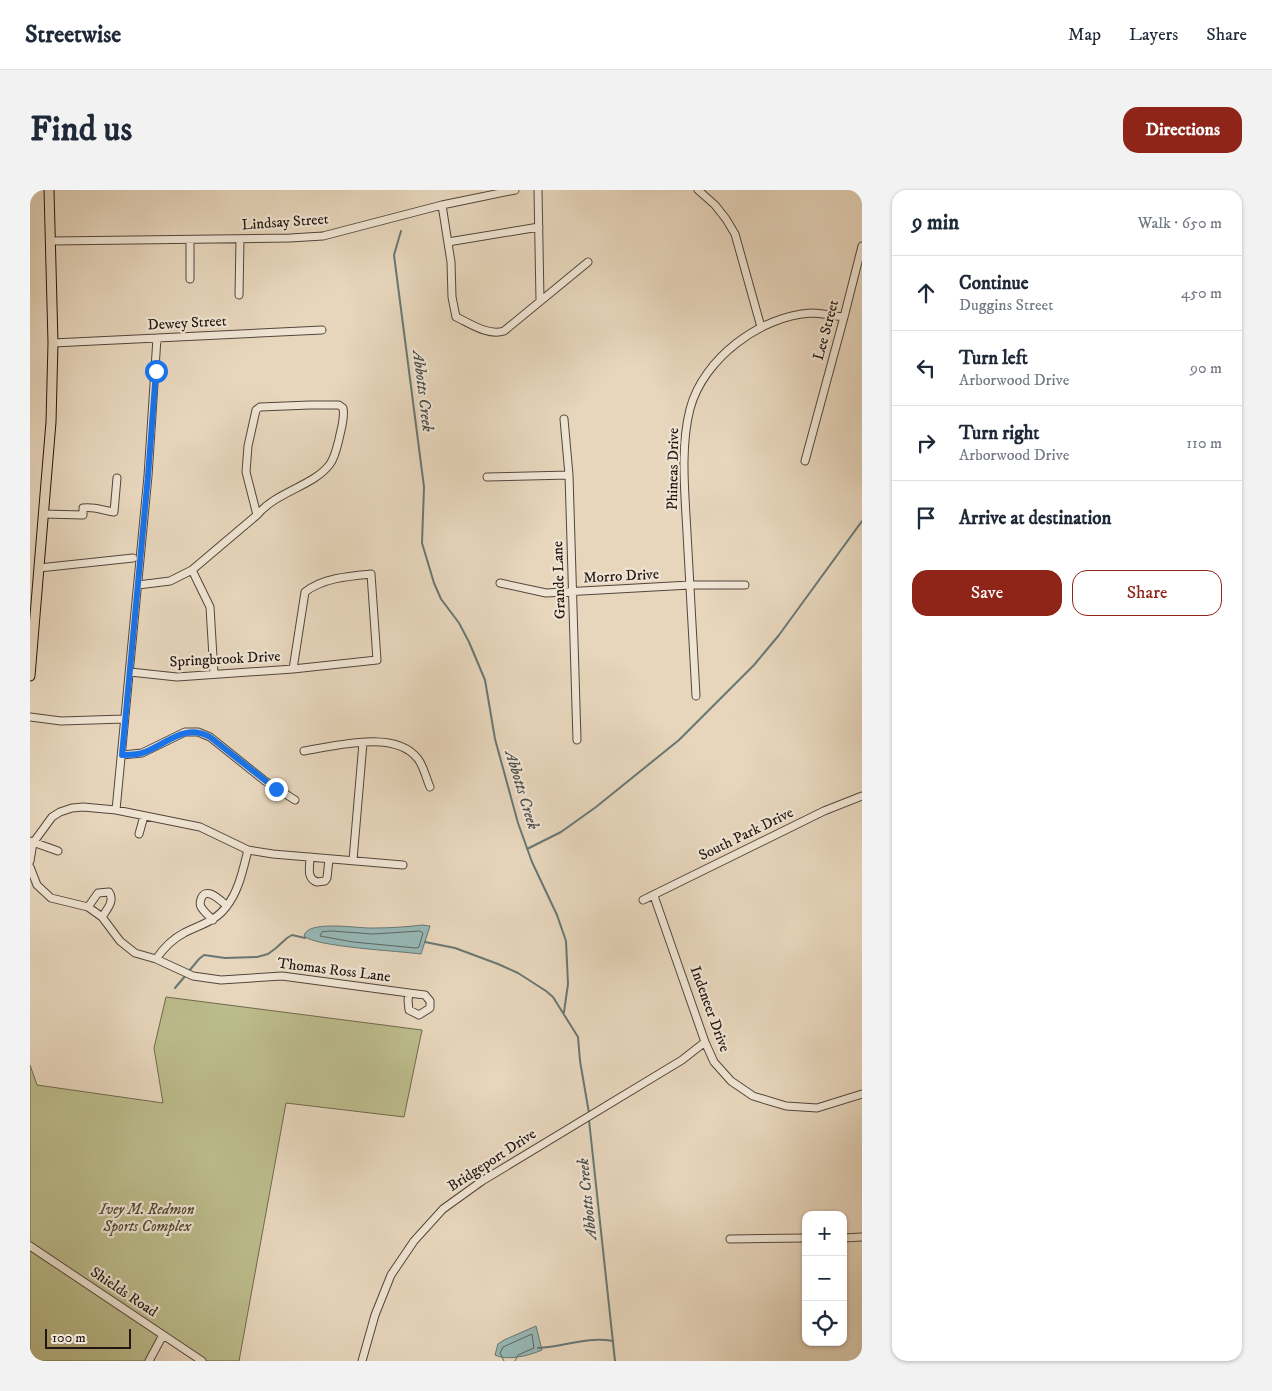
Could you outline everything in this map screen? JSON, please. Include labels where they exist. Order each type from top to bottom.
[{"type":"main road","points":[[30,676],[51,422],[53,343],[52,241],[49,190]]},
{"type":"street","name":"Lindsay Street","points":[[52,241],[190,240],[323,236],[442,205],[515,190]]},
{"type":"street","points":[[538,190],[540,300]]},
{"type":"street","points":[[698,190],[715,205],[735,234],[761,327]]},
{"type":"street","points":[[442,205],[456,317],[490,333],[504,331],[588,262]]},
{"type":"street","points":[[448,242],[539,227]]},
{"type":"street","points":[[239,295],[240,239]]},
{"type":"street","points":[[190,240],[190,279]]},
{"type":"street","name":"Lee Street","points":[[805,461],[862,246]]},
{"type":"street","name":"Phineas Drive","points":[[696,696],[685,460],[690,408],[698,389],[713,367],[733,346],[761,327],[790,316],[821,314],[844,317]]},
{"type":"street","name":"Dewey Street","points":[[53,343],[322,330]]},
{"type":"street","points":[[116,810],[148,476],[156,338]]},
{"type":"street","points":[[138,585],[170,582],[192,570],[257,514],[266,504],[318,474],[330,464],[334,457],[342,426],[344,411],[342,406],[260,407],[256,410],[248,446],[246,472],[257,514]]},
{"type":"street","name":"Grande Lane","points":[[564,419],[569,475],[577,740]]},
{"type":"street","points":[[486,477],[569,475]]},
{"type":"street","points":[[43,514],[83,515],[83,508],[88,507],[114,512],[117,478]]},
{"type":"street","points":[[39,568],[133,558]]},
{"type":"street","points":[[192,570],[210,607],[214,674]]},
{"type":"street","name":"Springbrook Drive","points":[[130,672],[177,677],[293,669],[376,660],[370,574],[340,577],[312,587],[306,592],[293,669]]},
{"type":"street","name":"Morro Drive","points":[[500,583],[546,593],[690,585],[745,585]]},
{"type":"street","points":[[30,717],[60,721],[124,719]]},
{"type":"street","points":[[122,755],[142,753],[185,732],[198,732],[210,737],[266,781],[295,800]]},
{"type":"street","points":[[353,860],[363,743]]},
{"type":"street","points":[[304,751],[347,744],[392,743],[407,748],[418,759],[430,787]]},
{"type":"street","name":"South Park Drive","points":[[643,900],[824,811],[862,796]]},
{"type":"street","points":[[30,861],[32,842],[52,817],[72,808],[83,807],[116,810],[200,827],[248,850],[273,854],[403,865]]},
{"type":"street","points":[[139,834],[144,816]]},
{"type":"street","points":[[32,842],[58,851]]},
{"type":"street","points":[[156,959],[164,947],[182,933],[213,920],[227,906],[236,891],[248,850]]},
{"type":"street","points":[[310,857],[309,874],[317,882],[325,881],[327,878],[329,859]]},
{"type":"street","name":"Thomas Ross Lane","points":[[30,867],[32,879],[51,898],[88,908],[102,917],[120,941],[135,953],[156,959],[193,976],[221,980],[282,976],[409,993]]},
{"type":"street","points":[[88,908],[98,892],[109,892],[112,902],[102,917]]},
{"type":"street","points":[[213,920],[200,906],[203,896],[212,894],[227,906]]},
{"type":"street","name":"Indeneer Drive","points":[[654,896],[705,1042],[714,1062],[731,1080],[753,1096],[786,1106],[817,1108],[862,1094]]},
{"type":"street","name":"Bridgeport Drive","points":[[362,1361],[375,1315],[392,1275],[414,1241],[443,1209],[482,1181],[682,1060],[705,1042]]},
{"type":"street","points":[[847,1238],[862,1237]]},
{"type":"street","points":[[730,1239],[802,1238]]},
{"type":"street","name":"Shields Road","points":[[30,1246],[202,1361]]},
{"type":"street","points":[[149,1361],[163,1334]]},
{"type":"green space","name":"Ivey M. Redmon Sports Complex","points":[[166,997],[422,1030],[404,1117],[286,1103],[239,1361],[202,1361],[163,1335],[149,1361],[30,1361],[30,1065],[37,1085],[163,1103],[154,1048]]},
{"type":"water","points":[[324,926],[380,928],[430,926],[421,954],[340,946],[311,940],[304,936],[307,931]]},
{"type":"water","points":[[536,1326],[542,1350],[518,1357],[505,1358],[495,1355],[498,1344]]},
{"type":"waterway","name":"Abbotts Creek","points":[[401,231],[394,255],[424,487],[422,543],[441,599],[459,623],[485,680],[495,739],[518,823],[532,862],[557,915],[566,941],[568,984],[564,1012]]},
{"type":"waterway","points":[[527,849],[561,832],[596,807],[679,740],[754,665],[779,635],[862,521]]},
{"type":"waterway","points":[[189,971],[204,955],[225,958],[257,957],[268,954],[292,935],[305,938]]},
{"type":"waterway","points":[[425,942],[455,948],[498,964],[518,973],[553,997],[578,1037],[589,1113]]},
{"type":"waterway","points":[[175,988],[186,975]]},
{"type":"waterway","name":"Abbotts Creek","points":[[589,1120],[615,1361]]},
{"type":"waterway","points":[[538,1348],[594,1340],[613,1341]]},
{"type":"route","points":[[156,371],[122,755],[142,753],[185,732],[198,732],[206,734],[227,749],[276,789]]}]
